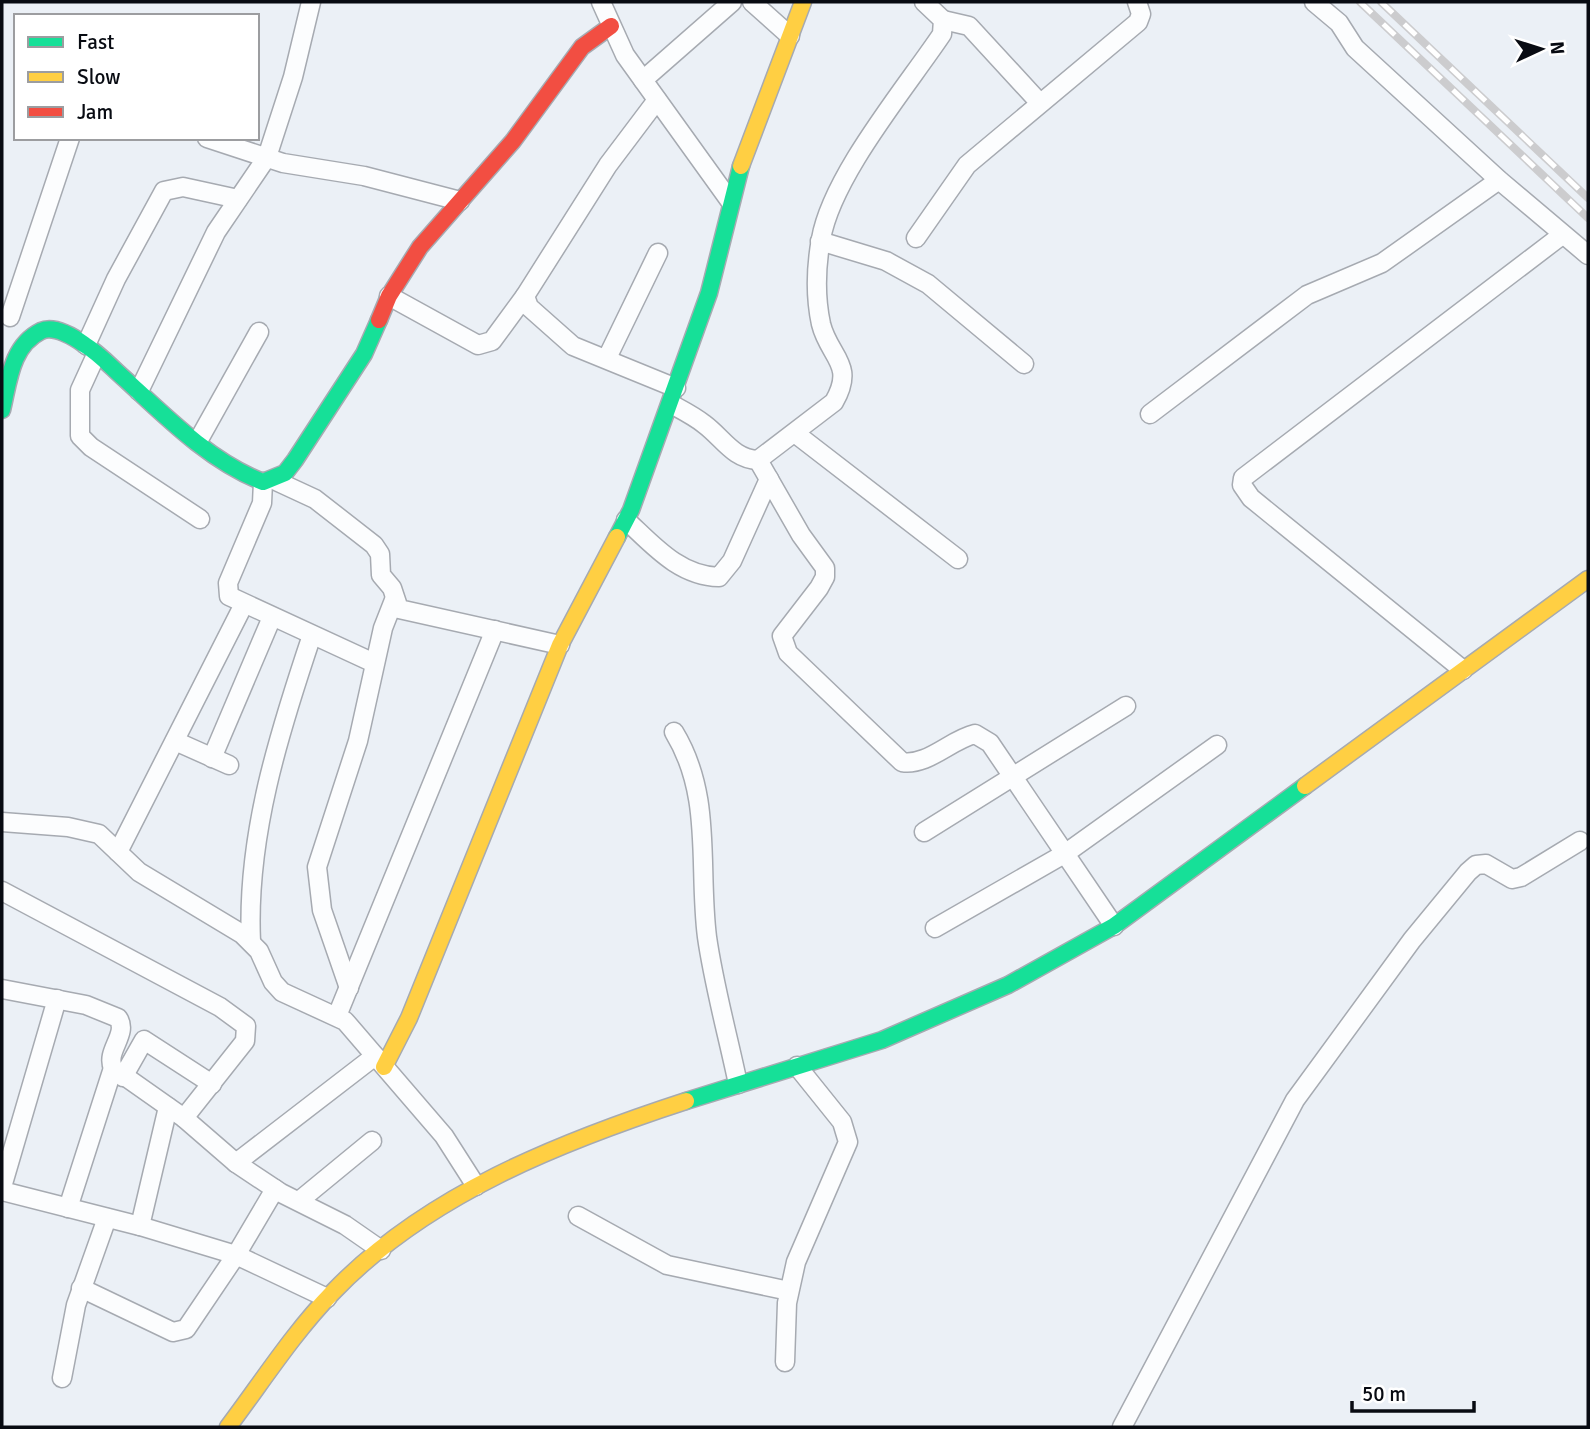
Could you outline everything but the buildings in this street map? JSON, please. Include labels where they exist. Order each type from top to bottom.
[{"type":"street","points":[[139,391],[216,232],[267,157],[293,77],[310,2]]},
{"type":"street","points":[[601,2],[620,47],[730,201]]},
{"type":"street","points":[[643,79],[732,2]]},
{"type":"street","points":[[752,2],[790,36]]},
{"type":"street","points":[[236,1163],[379,1062],[409,1018],[560,645],[626,520],[709,293],[738,173],[803,2]]},
{"type":"street","points":[[924,2],[943,20],[969,26],[1039,102]]},
{"type":"street","points":[[916,238],[967,165],[1039,102],[1138,22],[1141,14],[1137,2]]},
{"type":"street","points":[[1314,2],[1339,23],[1355,48],[1499,180],[1588,255]]},
{"type":"street","points":[[525,296],[529,307],[565,341],[607,358],[673,396],[733,452],[741,457],[758,460],[796,434],[834,402],[844,381],[840,360],[822,329],[818,309],[820,241],[828,209],[843,181],[942,34],[943,20]]},
{"type":"street","points":[[374,663],[229,596],[228,583],[269,481],[285,473],[364,354],[389,296],[420,247],[513,141],[582,47],[611,26]]},
{"type":"street","points":[[389,296],[478,345],[492,341],[525,296],[608,164],[657,100]]},
{"type":"street","points":[[69,140],[6,316],[43,330],[56,330],[91,350],[237,472],[315,499],[373,545],[380,555],[381,575],[392,588],[399,608],[560,645]]},
{"type":"street","points":[[213,140],[309,169],[387,181],[460,201]]},
{"type":"street","points":[[1150,414],[1307,295],[1382,263],[1499,180]]},
{"type":"street","points":[[200,519],[91,447],[80,436],[80,390],[116,279],[164,191],[183,187],[238,199]]},
{"type":"street","points":[[1463,670],[1251,498],[1242,485],[1243,478],[1562,235]]},
{"type":"street","points":[[820,241],[886,261],[929,284],[1024,364]]},
{"type":"street","points":[[607,358],[658,253]]},
{"type":"street","points":[[2,410],[16,356],[33,335],[43,330]]},
{"type":"street","points":[[198,441],[259,332]]},
{"type":"street","points":[[796,434],[958,559]]},
{"type":"street","points":[[758,460],[825,568],[825,577],[819,588],[785,628],[782,636],[788,653],[902,762],[922,760],[962,737],[975,734],[990,743],[1115,926]]},
{"type":"street","points":[[626,520],[672,562],[697,574],[719,576],[732,561],[769,479]]},
{"type":"street","points":[[228,1427],[327,1298],[381,1250],[476,1186],[575,1140],[738,1084],[897,1035],[1005,987],[1115,926],[1588,579]]},
{"type":"street","points":[[349,988],[322,910],[317,867],[358,741],[386,616],[394,600]]},
{"type":"street","points":[[118,852],[244,604]]},
{"type":"street","points":[[174,741],[220,762],[272,617]]},
{"type":"street","points":[[337,1016],[495,630]]},
{"type":"street","points":[[251,942],[252,880],[274,757],[312,635]]},
{"type":"street","points":[[923,832],[1126,706]]},
{"type":"street","points":[[674,732],[688,756],[698,785],[707,939],[738,1084]]},
{"type":"street","points":[[935,928],[1066,853],[1217,745]]},
{"type":"street","points":[[2,822],[86,830],[99,834],[139,872],[251,942],[273,982],[282,992],[337,1016],[444,1136],[476,1186]]},
{"type":"street","points":[[1122,1427],[1295,1100],[1412,940],[1456,885],[1476,865],[1486,864],[1511,879],[1521,877],[1580,841]]},
{"type":"street","points":[[2,891],[240,1020],[246,1026],[245,1041],[184,1118]]},
{"type":"street","points":[[2,989],[57,999],[118,1017],[122,1028],[111,1057],[118,1072],[184,1118],[236,1163],[275,1189],[345,1225],[381,1250]]},
{"type":"street","points":[[57,999],[2,1189],[236,1255],[327,1298]]},
{"type":"street","points":[[68,1208],[118,1072],[144,1040],[212,1084]]},
{"type":"street","points":[[785,1362],[789,1291],[800,1252],[848,1142],[842,1122],[797,1066]]},
{"type":"street","points":[[139,1226],[168,1107]]},
{"type":"street","points":[[299,1201],[372,1141]]},
{"type":"street","points":[[81,1288],[180,1333],[186,1329],[236,1255],[275,1189]]},
{"type":"street","points":[[578,1216],[667,1265],[789,1291]]},
{"type":"street","points":[[62,1378],[81,1288],[107,1218]]},
{"type":"railway","points":[[1360,2],[1588,218]]},
{"type":"railway","points":[[1381,2],[1588,198]]},
{"type":"traffic: fast","points":[[617,537],[631,510],[709,293],[741,166]]},
{"type":"traffic: fast","points":[[2,410],[13,365],[23,346],[41,331],[58,331],[96,353],[208,451],[225,463],[263,482],[285,473],[295,460],[364,354],[379,320]]},
{"type":"traffic: fast","points":[[686,1101],[882,1040],[1008,985],[1114,926],[1305,786]]},
{"type":"traffic: slow","points":[[741,166],[803,2]]},
{"type":"traffic: slow","points":[[384,1067],[409,1018],[560,645],[617,537]]},
{"type":"traffic: slow","points":[[1305,786],[1588,579]]},
{"type":"traffic: slow","points":[[228,1427],[318,1308],[370,1258],[410,1227],[452,1200],[543,1154],[686,1101]]},
{"type":"traffic: jam","points":[[379,320],[389,296],[420,247],[513,141],[582,47],[611,26]]}]
